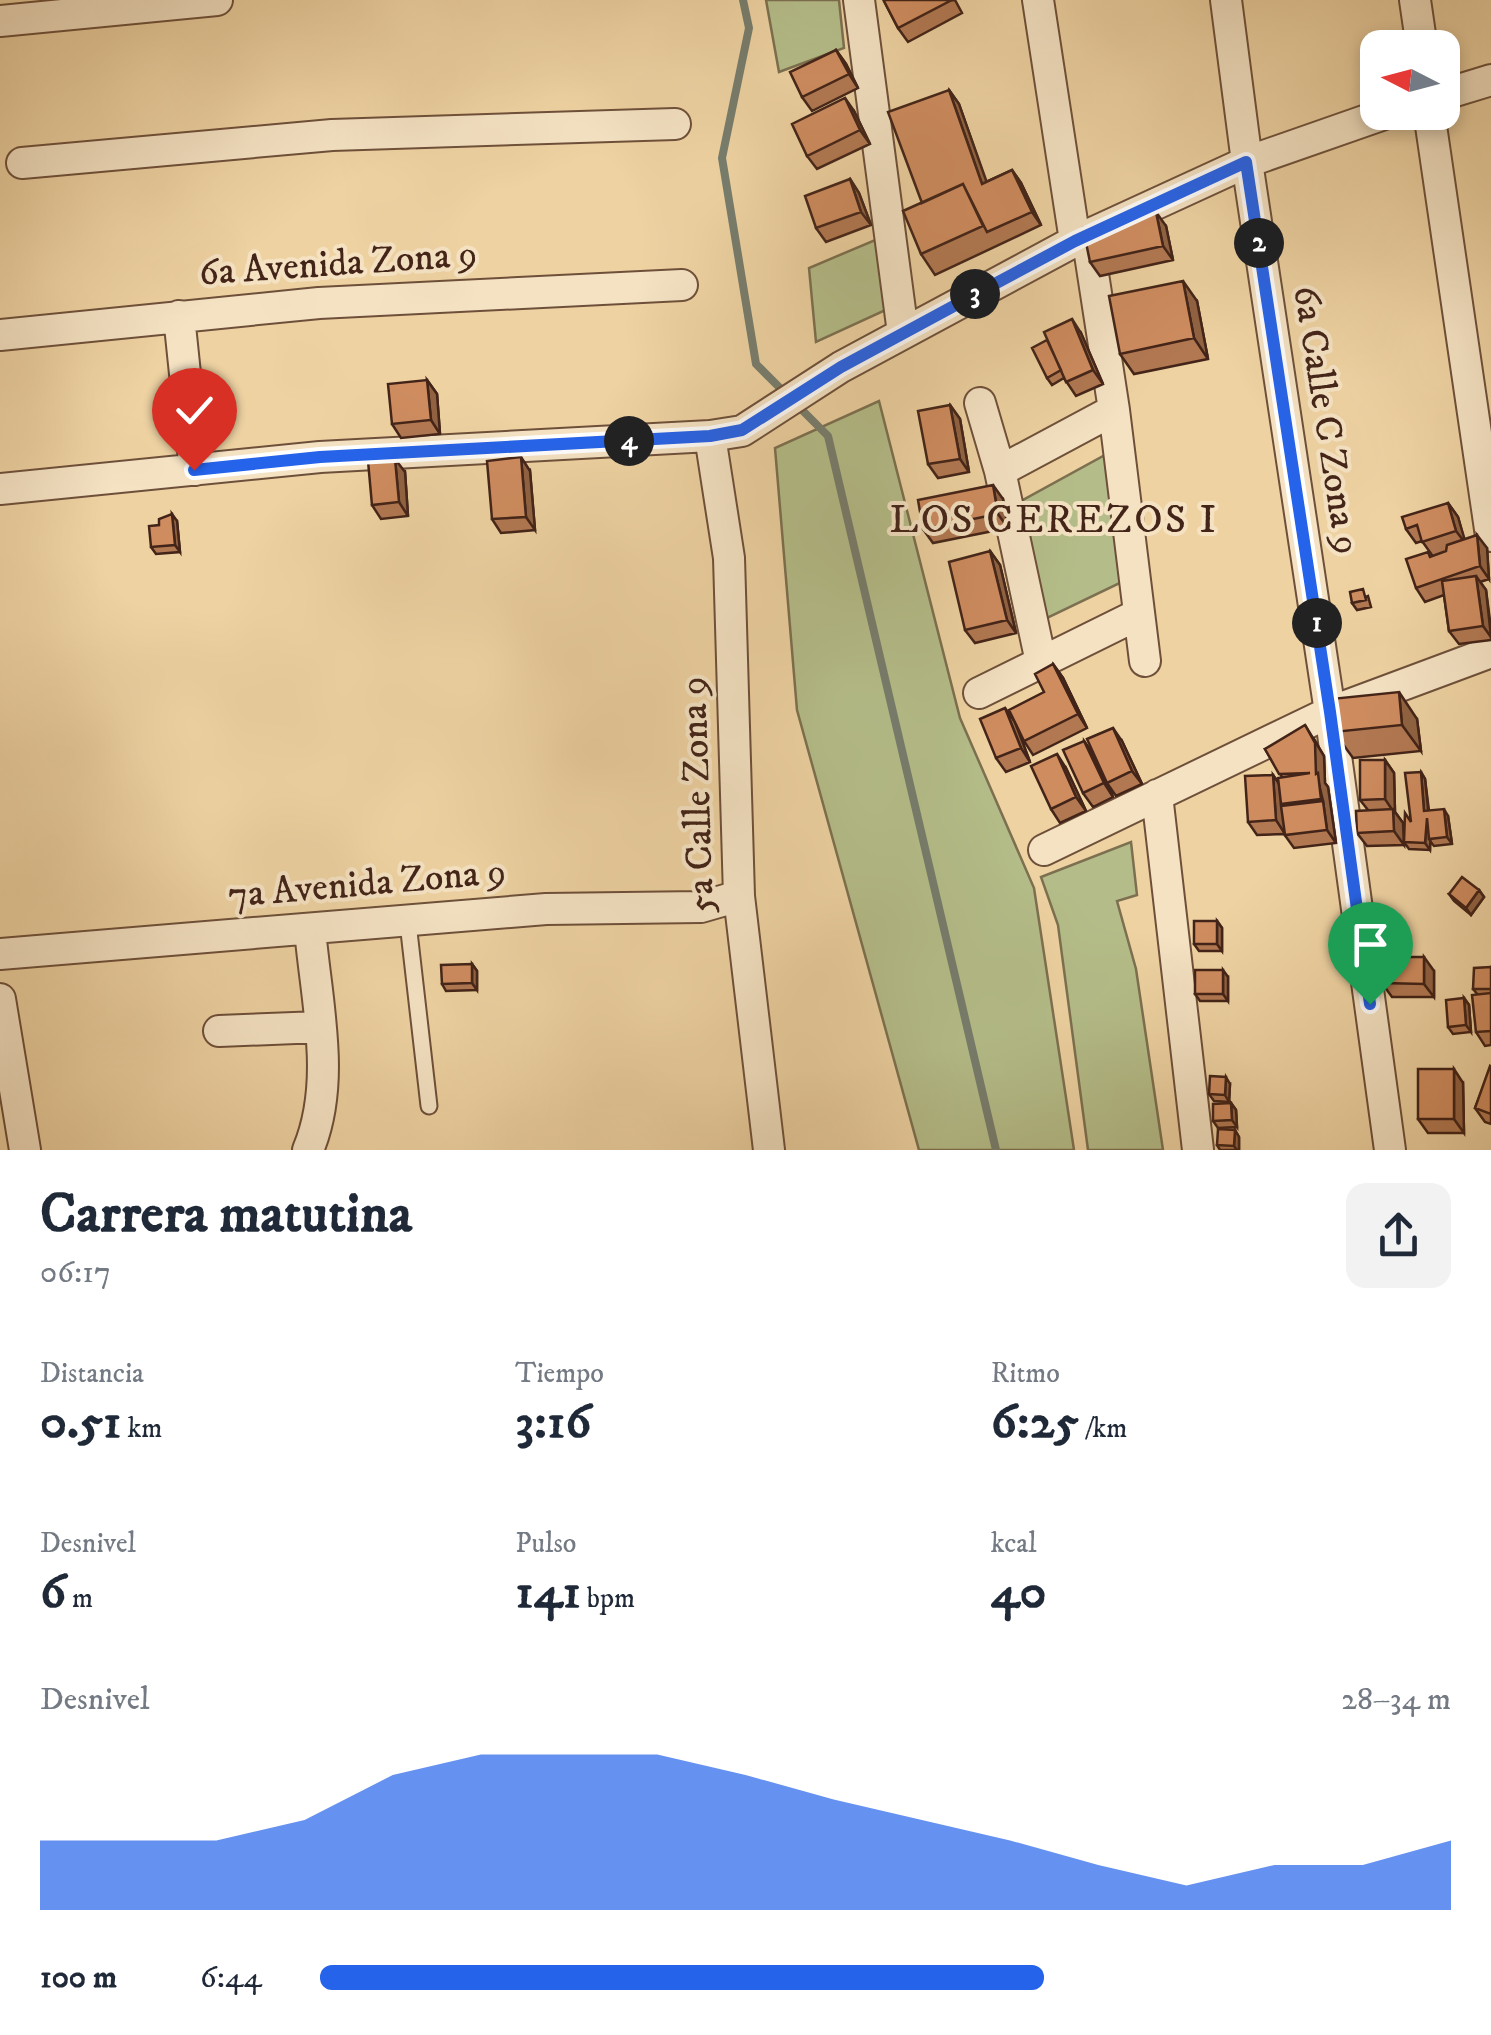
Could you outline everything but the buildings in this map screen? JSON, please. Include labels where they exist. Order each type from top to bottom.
[{"type":"street","points":[[0,21],[217,0]]},
{"type":"street","points":[[859,0],[903,333]]},
{"type":"street","points":[[1038,0],[1114,410],[1144,661]]},
{"type":"street","name":"6a Calle C Zona 9","points":[[1226,0],[1246,162],[1330,712],[1390,1150]]},
{"type":"street","points":[[1415,0],[1419,30]]},
{"type":"street","points":[[1460,89],[1491,80]]},
{"type":"street","points":[[0,489],[320,457],[710,436],[742,430],[841,367],[1081,238],[1246,162],[1360,122]]},
{"type":"street","points":[[22,163],[332,135],[675,124]]},
{"type":"street","points":[[1432,130],[1491,536]]},
{"type":"street","name":"6a Avenida Zona 9","points":[[0,335],[319,303],[682,285]]},
{"type":"street","points":[[179,316],[194,470]]},
{"type":"street","points":[[980,403],[1000,471],[1042,662]]},
{"type":"street","points":[[1000,471],[1114,410]]},
{"type":"street","name":"5a Calle Zona 9","points":[[710,436],[729,558],[739,896],[769,1150]]},
{"type":"street","points":[[979,693],[1139,614]]},
{"type":"street","points":[[1044,850],[1330,712],[1491,652]]},
{"type":"street","points":[[1157,795],[1198,1150]]},
{"type":"street","name":"7a Avenida Zona 9","points":[[0,954],[546,909],[700,907],[739,896]]},
{"type":"street","points":[[308,1150],[321,1092],[320,1028],[310,929]]},
{"type":"street","points":[[0,999],[25,1150]]},
{"type":"street","points":[[219,1032],[320,1028]]},
{"type":"lane","points":[[408,923],[429,1106]]},
{"type":"green space","points":[[766,0],[839,0],[844,48],[779,72]]},
{"type":"green space","points":[[880,238],[890,308],[816,342],[809,268]]},
{"type":"green space","points":[[879,401],[960,718],[1034,888],[1074,1150],[919,1150],[797,710],[775,448]]},
{"type":"green space","points":[[1105,455],[1124,581],[1045,619],[1023,500]]},
{"type":"green space","points":[[1131,842],[1137,895],[1117,901],[1136,969],[1163,1150],[1088,1150],[1058,925],[1041,877]]},
{"type":"waterway","points":[[743,0],[749,28],[722,158],[756,364],[785,393]]},
{"type":"waterway","points":[[795,403],[828,436],[996,1150]]},
{"type":"district","name":"LOS CEREZOS I","points":[[1054,521]]},
{"type":"route","points":[[194,470],[320,457],[710,436],[742,430],[841,367],[1075,241],[1246,162],[1370,1004]]}]
